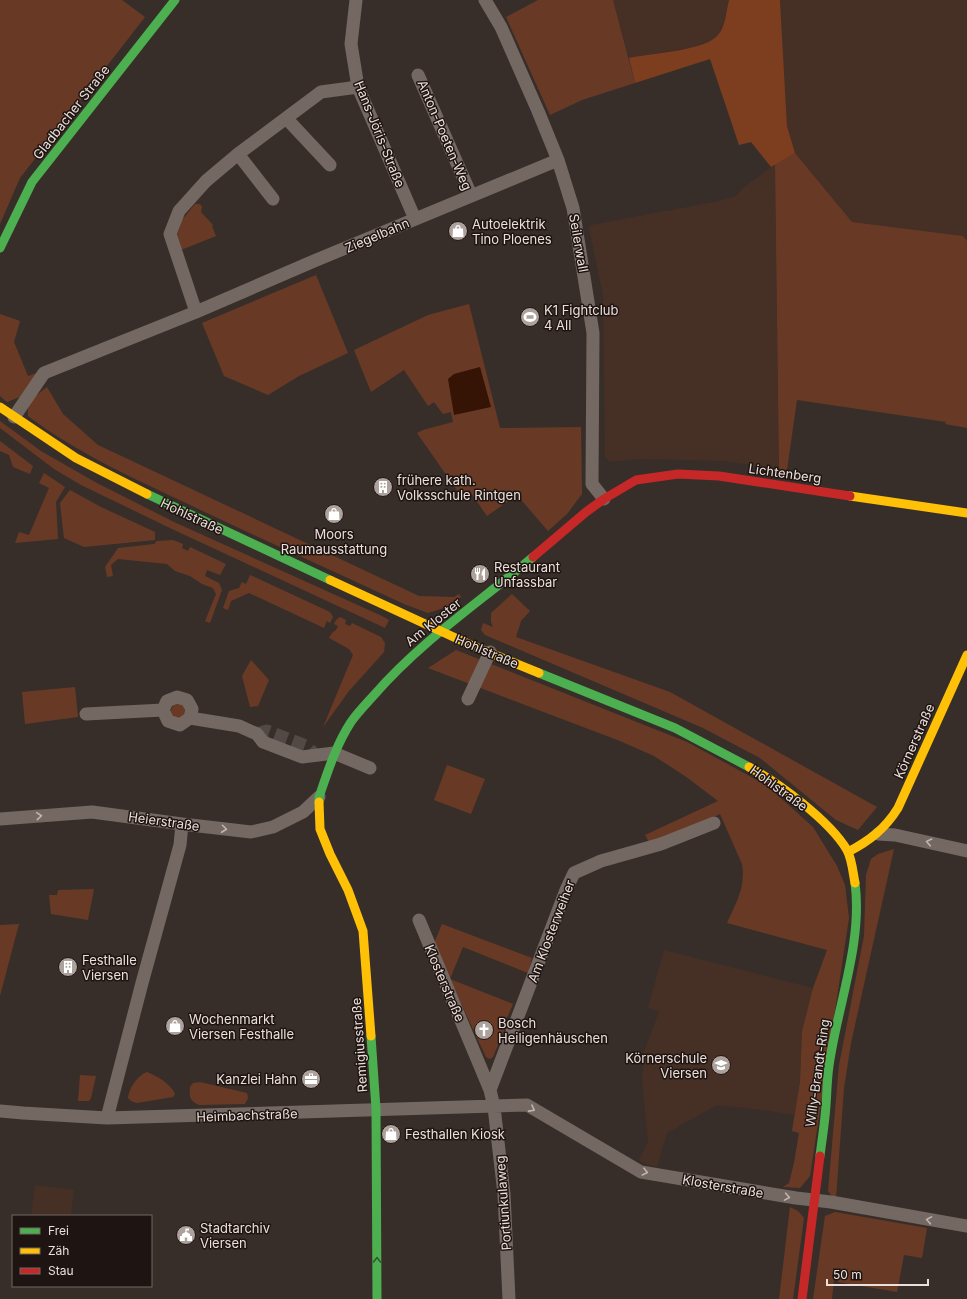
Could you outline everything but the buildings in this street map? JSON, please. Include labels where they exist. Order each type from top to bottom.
[{"type":"main road","name":"Gladbacher Straße","points":[[0,248],[32,182],[175,0]]},
{"type":"main road","name":"Hohlstraße","points":[[0,407],[76,458],[138,490],[440,631],[675,728],[705,742],[745,764],[800,802],[836,834],[848,852]]},
{"type":"main road","name":"Lichtenberg","points":[[604,498],[636,480],[678,474],[727,477],[967,513]]},
{"type":"main road","name":"Am Kloster","points":[[319,797],[334,754],[352,721],[385,683],[419,649],[440,631],[503,582],[604,498]]},
{"type":"main road","name":"Körnerstraße","points":[[878,834],[890,822],[898,808],[967,655]]},
{"type":"main road","name":"Remigiusstraße","points":[[319,797],[320,828],[330,854],[348,890],[363,931],[376,1109],[377,1299]]},
{"type":"main road","points":[[848,852],[864,844],[878,834]]},
{"type":"main road","name":"Willy-Brandt-Ring","points":[[802,1299],[826,1107],[829,1066],[851,956],[857,917],[857,899],[848,852]]},
{"type":"street","name":"Hans-Jöris-Straße","points":[[356,0],[350,44],[358,87],[415,219]]},
{"type":"street","name":"Seilerwall","points":[[485,0],[501,27],[558,160],[573,208],[593,332],[592,484],[604,498]]},
{"type":"street","name":"Anton-Poeten-Weg","points":[[418,75],[471,196]]},
{"type":"street","points":[[196,312],[170,234],[179,211],[206,181],[238,154],[321,92],[358,87]]},
{"type":"street","points":[[286,118],[330,165]]},
{"type":"street","points":[[238,154],[274,199]]},
{"type":"street","name":"Ziegelbahn","points":[[14,417],[44,373],[196,312],[558,160]]},
{"type":"street","points":[[468,699],[490,652]]},
{"type":"street","points":[[177,697],[187,700],[192,709],[190,718],[180,725],[168,721],[163,710],[167,701],[177,697]]},
{"type":"street","points":[[86,714],[163,710]]},
{"type":"street","points":[[190,718],[239,726],[257,734],[263,742],[302,757],[334,754],[370,768]]},
{"type":"street","name":"Heierstraße","points":[[0,819],[92,812],[251,832],[273,827],[303,812],[319,797]]},
{"type":"street","name":"Am Klosterweiher","points":[[490,1090],[566,890],[574,873],[601,861],[661,844],[714,823]]},
{"type":"street","points":[[107,1118],[140,989],[180,846],[182,824]]},
{"type":"street","points":[[878,834],[895,835],[967,851]]},
{"type":"street","name":"Klosterstraße","points":[[419,920],[490,1090]]},
{"type":"street","points":[[490,1090],[494,1107]]},
{"type":"street","name":"Klosterstraße","points":[[494,1107],[527,1106],[641,1172],[967,1226]]},
{"type":"street","name":"Heimbachstraße","points":[[0,1111],[107,1118],[257,1115],[376,1109],[494,1107]]},
{"type":"street","name":"Portiunkulaweg","points":[[494,1107],[504,1194],[509,1299]]},
{"type":"shaded area","points":[[0,0],[122,0],[145,17],[20,178],[0,224]]},
{"type":"shaded area","points":[[538,0],[613,0],[635,83],[582,100],[550,115],[506,17]]},
{"type":"shaded area","points":[[613,0],[729,0],[724,24],[718,35],[711,40],[695,47],[629,58]]},
{"type":"shaded area","points":[[729,0],[780,0],[787,126],[795,153],[771,167],[751,142],[739,145],[710,59],[635,83],[629,58],[676,51],[701,45],[711,40],[718,35],[723,27]]},
{"type":"shaded area","points":[[780,0],[967,0],[967,241],[963,236],[852,222],[795,153],[787,126]]},
{"type":"shaded area","points":[[795,153],[852,222],[963,236],[967,241],[967,428],[945,424],[946,422],[797,400],[787,470],[779,469],[775,164]]},
{"type":"shaded area","points":[[775,164],[779,469],[724,461],[640,459],[610,462],[605,457],[603,295],[589,228],[591,225],[714,202],[736,196],[743,188]]},
{"type":"shaded area","points":[[195,204],[200,204],[202,207],[201,212],[213,225],[212,226],[216,236],[181,250],[177,235],[182,220]]},
{"type":"shaded area","points":[[316,275],[348,353],[299,376],[268,395],[224,376],[202,323]]},
{"type":"shaded area","points":[[469,304],[500,428],[581,427],[582,494],[567,514],[548,531],[517,495],[487,516],[469,490],[461,496],[417,433],[453,422],[451,412],[443,414],[434,402],[428,406],[404,370],[371,392],[354,350],[428,315]]},
{"type":"shaded area","points":[[0,314],[20,321],[14,342],[28,376],[37,373],[25,395],[7,402],[0,396]]},
{"type":"shaded area","points":[[480,367],[491,407],[454,415],[448,379],[454,374]]},
{"type":"shaded area","points":[[47,387],[63,414],[98,445],[419,596],[454,597],[459,594],[461,597],[447,607],[428,613],[404,604],[127,475],[86,454],[28,416],[31,402]]},
{"type":"shaded area","points":[[0,421],[41,451],[95,482],[174,522],[382,616],[389,620],[385,628],[81,485],[54,469],[0,428]]},
{"type":"shaded area","points":[[0,441],[33,466],[30,474],[13,467],[9,455],[0,451]]},
{"type":"shaded area","points":[[44,473],[65,487],[56,502],[58,539],[15,543],[19,532],[29,535],[49,488],[39,483]]},
{"type":"shaded area","points":[[70,490],[101,507],[155,532],[155,540],[84,547],[64,538],[60,503]]},
{"type":"shaded area","points":[[173,540],[183,544],[182,548],[188,551],[190,547],[226,564],[220,575],[207,570],[205,576],[219,583],[222,590],[210,623],[205,621],[216,594],[213,588],[202,584],[190,576],[175,571],[167,564],[118,559],[111,565],[113,576],[107,577],[105,567],[118,548],[154,544],[157,541]]},
{"type":"shaded area","points":[[250,575],[330,612],[333,617],[330,623],[327,621],[324,628],[249,593],[231,601],[228,610],[223,608],[229,591],[239,588],[242,582],[246,584]]},
{"type":"shaded area","points":[[512,594],[530,611],[521,621],[516,637],[670,692],[877,807],[858,830],[836,820],[760,758],[703,728],[485,635],[481,630],[483,623],[493,627],[491,622],[491,613]]},
{"type":"shaded area","points":[[340,617],[346,620],[345,624],[350,626],[352,623],[381,637],[385,643],[384,652],[349,691],[323,727],[353,655],[349,649],[329,638],[336,630],[338,626],[334,624]]},
{"type":"shaded area","points":[[456,650],[687,742],[766,785],[813,827],[837,866],[845,885],[849,918],[810,1176],[800,1188],[783,1187],[789,1183],[799,1133],[792,1131],[800,1082],[802,1031],[813,988],[827,950],[727,923],[737,902],[743,880],[743,872],[742,864],[720,814],[650,844],[645,835],[718,801],[685,776],[654,756],[620,741],[428,668]]},
{"type":"shaded area","points":[[251,660],[269,680],[258,706],[250,707],[242,676]]},
{"type":"shaded area","points":[[75,687],[78,717],[25,724],[22,692]]},
{"type":"shaded area","points":[[175,704],[181,704],[185,708],[185,714],[181,718],[175,718],[171,714],[171,708]]},
{"type":"shaded area","points":[[447,765],[485,779],[471,814],[434,800]]},
{"type":"shaded area","points":[[894,849],[851,1043],[844,1088],[836,1198],[828,1191],[839,1065],[864,936],[866,875],[871,859],[878,854]]},
{"type":"shaded area","points":[[94,889],[88,920],[51,914],[49,895],[57,895],[58,890]]},
{"type":"shaded area","points":[[19,924],[0,996],[0,925]]},
{"type":"shaded area","points":[[442,924],[532,958],[528,973],[463,947],[450,979],[434,943]]},
{"type":"shaded area","name":"Körnerschule Viersen","points":[[664,950],[813,988],[802,1031],[800,1082],[795,1115],[716,1105],[667,1133],[657,1167],[639,1160],[648,1142],[642,1079],[644,1052],[659,1012],[648,1008]]},
{"type":"shaded area","points":[[450,979],[513,1004],[508,1016],[500,1026],[505,1028],[493,1057],[490,1059],[486,1057]]},
{"type":"shaded area","points":[[147,1072],[167,1084],[175,1094],[173,1097],[137,1103],[131,1101],[128,1098],[132,1086],[140,1076]]},
{"type":"shaded area","points":[[80,1075],[96,1076],[89,1101],[78,1101]]},
{"type":"shaded area","points":[[200,1082],[247,1093],[248,1098],[245,1104],[199,1105],[192,1100],[190,1096],[190,1087],[193,1083]]},
{"type":"shaded area","points":[[35,1185],[74,1190],[71,1215],[31,1215]]},
{"type":"shaded area","points":[[790,1207],[798,1211],[804,1218],[793,1299],[779,1299]]},
{"type":"shaded area","points":[[835,1212],[927,1228],[922,1258],[904,1255],[897,1292],[838,1282],[840,1270],[835,1269],[832,1299],[813,1299],[825,1216]]},
{"type":"tunnel","points":[[257,734],[267,731],[306,746],[315,755]]},
{"type":"traffic: fast","points":[[0,248],[32,182],[175,0]]},
{"type":"traffic: fast","points":[[147,494],[330,580]]},
{"type":"traffic: fast","points":[[319,802],[319,797],[337,749],[351,722],[360,711],[393,675],[431,639],[533,557]]},
{"type":"traffic: fast","points":[[539,673],[675,728],[749,767]]},
{"type":"traffic: fast","points":[[820,1156],[829,1066],[848,975],[855,929],[857,906],[855,883]]},
{"type":"traffic: fast","points":[[371,1036],[376,1109],[377,1299]]},
{"type":"traffic: slow","points":[[0,407],[76,458],[147,494]]},
{"type":"traffic: slow","points":[[850,496],[967,513]]},
{"type":"traffic: slow","points":[[330,580],[473,646],[539,673]]},
{"type":"traffic: slow","points":[[848,852],[876,834],[888,822],[898,808],[967,655]]},
{"type":"traffic: slow","points":[[749,767],[789,793],[829,827],[849,854],[855,883]]},
{"type":"traffic: slow","points":[[319,802],[320,829],[330,854],[348,890],[363,931],[371,1036]]},
{"type":"traffic: jam","points":[[533,557],[586,512],[604,499],[636,480],[678,474],[719,476],[850,496]]},
{"type":"traffic: jam","points":[[802,1299],[820,1156]]},
{"type":"place","name":"Autoelektrik Tino Ploenes","points":[[458,231]]},
{"type":"place","name":"K1 Fightclub 4 All","points":[[530,317]]},
{"type":"place","name":"frühere kath. Volksschule Rintgen","points":[[383,487]]},
{"type":"place","name":"Moors Raumausstattung","points":[[334,514]]},
{"type":"place","name":"Restaurant Unfassbar","points":[[480,574]]},
{"type":"place","name":"Festhalle Viersen","points":[[68,967]]},
{"type":"place","name":"Wochenmarkt Viersen Festhalle","points":[[175,1026]]},
{"type":"place","name":"Bosch Heiligenhäuschen","points":[[484,1030]]},
{"type":"place","name":"Körnerschule Viersen","points":[[721,1065]]},
{"type":"place","name":"Kanzlei Hahn","points":[[311,1079]]},
{"type":"place","name":"Festhallen Kiosk","points":[[391,1134]]},
{"type":"place","name":"Stadtarchiv Viersen","points":[[186,1235]]}]
